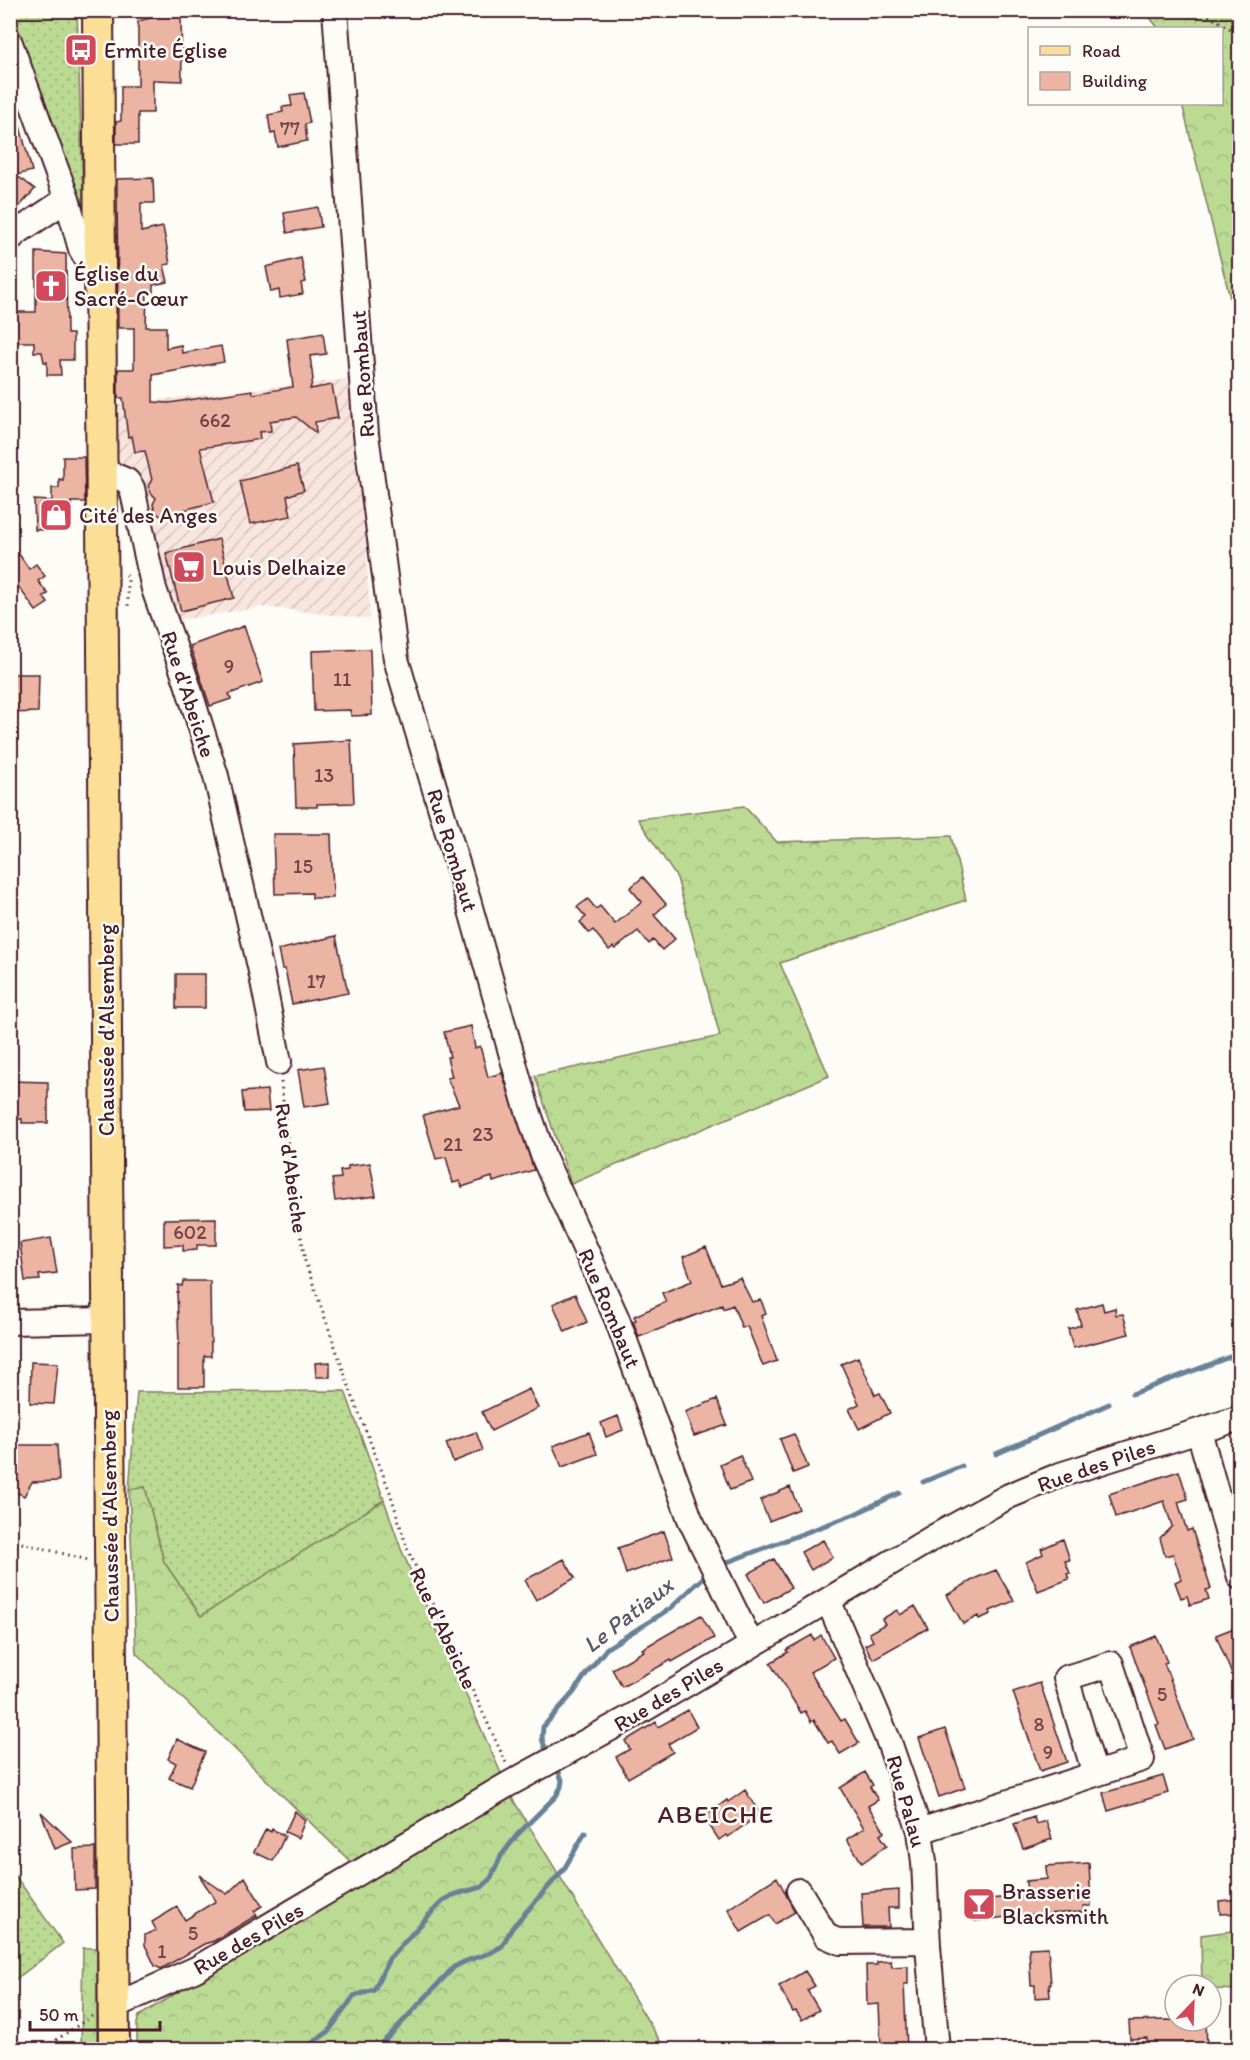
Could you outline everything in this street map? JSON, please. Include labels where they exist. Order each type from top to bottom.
[{"type":"main road","name":"Chaussée d'Alsemberg","points":[[98,10],[110,1565],[102,2011],[114,2049]]},
{"type":"street","name":"Rue Rombaut","points":[[335,10],[366,434],[396,659],[525,1102],[544,1158],[617,1318],[690,1519],[751,1644]]},
{"type":"street","points":[[10,43],[67,200],[81,249],[90,264],[101,272]]},
{"type":"street","points":[[10,239],[67,200]]},
{"type":"street","name":"Rue d'Abeiche","points":[[101,470],[127,481],[132,488],[154,589],[216,776],[261,971],[279,1062]]},
{"type":"street","points":[[101,522],[119,520],[142,532]]},
{"type":"street","points":[[10,1322],[108,1320]]},
{"type":"street","name":"Rue des Piles","points":[[102,2011],[196,1969],[514,1782],[631,1717],[934,1537],[1009,1496],[1060,1475],[1239,1418]]},
{"type":"street","points":[[1200,1431],[1239,1577]]},
{"type":"street","name":"Rue Palau","points":[[828,1600],[889,1742],[920,1832],[924,1862],[927,1941],[938,2049]]},
{"type":"street","points":[[920,1832],[1095,1774]]},
{"type":"street","points":[[799,1891],[826,1936],[840,1942],[927,1941]]},
{"type":"path","points":[[1198,10],[1239,34]]},
{"type":"path","name":"Rue d'Abeiche","points":[[279,1062],[291,1173],[305,1261],[353,1398],[390,1492],[407,1548],[514,1782]]},
{"type":"path","points":[[10,1540],[110,1565]]},
{"type":"path","points":[[41,2049],[102,2011]]},
{"type":"path","points":[[693,2049],[699,2040],[705,2049]]},
{"type":"shaded area","points":[[357,378],[370,619],[262,607],[153,624],[126,529],[111,405]]},
{"type":"green space","points":[[11,11],[77,11],[85,218],[11,16]]},
{"type":"green space","points":[[1145,11],[1239,11],[1239,296],[1230,298],[1182,105],[1223,105],[1223,27],[1157,27]]},
{"type":"green space","points":[[744,806],[777,842],[951,836],[966,900],[780,963],[829,1076],[571,1184],[535,1076],[720,1036],[677,878],[638,819]]},
{"type":"green space","points":[[345,1391],[384,1500],[201,1617],[164,1562],[145,1487],[129,1490],[137,1392]]},
{"type":"green space","points":[[145,1487],[164,1562],[201,1616],[384,1500],[401,1549],[512,1798],[665,2049],[468,2049],[468,2044],[464,2050],[137,2049],[139,2016],[375,1871],[353,1864],[136,1653],[129,1490]]},
{"type":"green space","points":[[11,1870],[63,1943],[10,1983]]},
{"type":"green space","points":[[1239,1930],[1239,1990],[1223,1989],[1223,1973],[1202,1973],[1201,1935]]},
{"type":"green space","points":[[83,1948],[97,1948],[97,2049],[81,2049]]},
{"type":"building","points":[[168,14],[181,15],[182,81],[153,80],[153,113],[138,113],[138,144],[116,144],[116,122],[121,121],[121,86],[138,86],[138,21]]},
{"type":"building","points":[[304,93],[310,123],[305,124],[307,141],[278,147],[275,133],[271,134],[268,115],[283,112],[282,107],[292,106],[290,95]]},
{"type":"building","points":[[10,108],[15,108],[32,171],[16,175],[35,189],[10,217]]},
{"type":"building","points":[[153,178],[154,203],[141,203],[141,232],[163,227],[170,264],[164,265],[168,282],[153,285],[153,292],[147,292],[146,327],[166,327],[166,348],[181,345],[182,353],[221,346],[224,362],[153,375],[153,402],[169,403],[252,390],[253,394],[293,387],[287,339],[323,333],[326,354],[310,356],[313,379],[310,389],[332,385],[338,418],[315,422],[316,433],[296,417],[270,421],[271,431],[259,432],[260,439],[200,448],[214,502],[161,516],[155,512],[153,504],[156,498],[148,486],[152,480],[145,451],[135,452],[132,436],[128,437],[123,398],[118,398],[118,369],[134,369],[134,328],[118,328],[117,179]]},
{"type":"building","points":[[318,207],[321,227],[287,233],[284,213]]},
{"type":"building","name":"Église du Sacré-Cœur","points":[[36,252],[66,254],[67,334],[73,334],[73,360],[60,360],[61,375],[47,375],[47,362],[44,362],[42,352],[34,352],[34,342],[11,342],[10,312],[36,312]]},
{"type":"building","points":[[301,258],[306,282],[301,283],[303,294],[280,298],[279,290],[271,292],[266,267]]},
{"type":"building","points":[[63,457],[84,457],[85,502],[71,502],[71,529],[35,530],[34,500],[52,501],[52,488],[59,488],[59,479],[63,480]]},
{"type":"building","points":[[297,466],[304,490],[287,496],[291,516],[250,524],[240,481]]},
{"type":"building","points":[[219,539],[234,598],[181,611],[166,553]]},
{"type":"building","points":[[19,554],[29,569],[36,564],[45,576],[38,581],[48,594],[43,596],[48,603],[36,611],[10,575],[10,560]]},
{"type":"building","points":[[244,626],[263,682],[229,694],[231,699],[210,706],[190,646]]},
{"type":"building","points":[[370,649],[372,715],[351,716],[350,710],[314,711],[312,651]]},
{"type":"building","points":[[10,674],[39,674],[38,712],[10,713]]},
{"type":"building","points":[[351,740],[354,803],[296,807],[294,744]]},
{"type":"building","points":[[273,834],[331,834],[333,898],[312,898],[312,893],[275,894]]},
{"type":"building","points":[[643,877],[666,904],[654,915],[675,939],[662,950],[653,940],[649,944],[638,931],[615,949],[613,947],[609,950],[593,930],[589,933],[580,922],[586,917],[577,907],[588,899],[596,909],[600,906],[615,924],[642,902],[630,888]]},
{"type":"building","points":[[336,936],[348,993],[292,1004],[285,969],[282,969],[278,950]]},
{"type":"building","points":[[176,974],[205,974],[205,1008],[176,1008]]},
{"type":"building","points":[[471,1026],[475,1048],[480,1046],[488,1077],[502,1073],[534,1170],[493,1182],[492,1177],[462,1187],[460,1181],[453,1183],[446,1157],[436,1159],[423,1115],[459,1105],[447,1078],[452,1077],[444,1032]]},
{"type":"building","points":[[324,1066],[330,1103],[304,1107],[298,1070]]},
{"type":"building","points":[[10,1081],[48,1082],[48,1123],[22,1123],[22,1119],[10,1118]]},
{"type":"building","points":[[267,1090],[269,1111],[244,1112],[242,1092]]},
{"type":"building","points":[[370,1163],[376,1196],[335,1201],[332,1179],[341,1178],[340,1171],[348,1170],[348,1166]]},
{"type":"building","points":[[216,1218],[216,1245],[197,1245],[197,1250],[183,1251],[183,1245],[164,1246],[164,1219]]},
{"type":"building","points":[[51,1238],[57,1273],[39,1275],[40,1280],[25,1281],[20,1243]]},
{"type":"building","points":[[706,1247],[721,1284],[740,1278],[752,1302],[761,1300],[766,1314],[761,1316],[777,1361],[763,1366],[747,1326],[742,1328],[733,1305],[723,1309],[722,1305],[639,1337],[633,1321],[636,1320],[634,1316],[666,1302],[662,1293],[692,1281],[683,1257]]},
{"type":"building","points":[[183,1281],[210,1281],[211,1356],[204,1356],[204,1387],[178,1387],[177,1292],[178,1285],[182,1286]]},
{"type":"building","points":[[575,1294],[587,1322],[565,1332],[553,1304]]},
{"type":"building","points":[[1102,1303],[1104,1311],[1115,1308],[1116,1315],[1123,1314],[1129,1334],[1073,1348],[1068,1329],[1081,1325],[1077,1310]]},
{"type":"building","points":[[858,1357],[875,1395],[880,1393],[890,1413],[859,1429],[849,1409],[859,1404],[841,1364]]},
{"type":"building","points":[[31,1362],[58,1363],[54,1404],[30,1403]]},
{"type":"building","points":[[330,1362],[330,1377],[316,1377],[315,1363]]},
{"type":"building","points":[[529,1389],[538,1408],[491,1431],[482,1412]]},
{"type":"building","points":[[717,1399],[727,1425],[694,1436],[685,1412]]},
{"type":"building","points":[[618,1416],[623,1430],[606,1437],[601,1423]]},
{"type":"building","points":[[476,1432],[483,1450],[453,1462],[446,1443]]},
{"type":"building","points":[[589,1432],[597,1454],[562,1467],[553,1446]]},
{"type":"building","points":[[794,1434],[808,1467],[793,1473],[780,1439]]},
{"type":"building","points":[[20,1445],[57,1445],[59,1481],[32,1482],[24,1496],[10,1489],[10,1462]]},
{"type":"building","points":[[740,1455],[751,1482],[730,1490],[720,1464]]},
{"type":"building","points":[[1179,1471],[1188,1499],[1178,1502],[1187,1531],[1192,1529],[1211,1589],[1206,1590],[1209,1599],[1190,1605],[1187,1596],[1181,1598],[1175,1582],[1181,1579],[1173,1554],[1165,1556],[1160,1538],[1172,1526],[1164,1501],[1116,1517],[1109,1494]]},
{"type":"building","points":[[790,1487],[799,1509],[769,1521],[760,1500]]},
{"type":"building","points":[[664,1531],[673,1557],[626,1574],[618,1548]]},
{"type":"building","points":[[1063,1539],[1070,1560],[1065,1561],[1070,1573],[1067,1574],[1069,1579],[1038,1591],[1026,1562],[1043,1554],[1041,1549]]},
{"type":"building","points":[[823,1540],[833,1557],[811,1570],[801,1552]]},
{"type":"building","points":[[564,1559],[575,1578],[536,1600],[525,1580]]},
{"type":"building","points":[[774,1559],[791,1588],[764,1603],[748,1574]]},
{"type":"building","points":[[996,1570],[1014,1601],[990,1611],[991,1614],[979,1619],[978,1616],[963,1624],[947,1595],[976,1578]]},
{"type":"building","points":[[915,1606],[928,1628],[873,1659],[865,1645],[873,1641],[869,1633],[885,1624],[882,1619],[897,1610],[900,1615]]},
{"type":"building","points":[[701,1615],[714,1638],[622,1687],[612,1669]]},
{"type":"building","points":[[1234,1628],[1239,1641],[1239,1692],[1216,1635]]},
{"type":"building","points":[[812,1635],[814,1640],[821,1635],[834,1658],[810,1672],[841,1721],[845,1719],[859,1743],[840,1754],[832,1741],[828,1743],[814,1720],[811,1722],[805,1711],[801,1713],[770,1663],[788,1652],[786,1650]]},
{"type":"building","points":[[1156,1636],[1193,1739],[1165,1749],[1156,1725],[1159,1724],[1130,1647]]},
{"type":"building","points":[[1040,1683],[1067,1762],[1040,1771],[1013,1692]]},
{"type":"building","points":[[688,1710],[697,1727],[668,1744],[673,1752],[628,1778],[616,1757],[630,1749],[625,1741],[656,1722],[658,1727]]},
{"type":"building","points":[[945,1729],[965,1788],[939,1797],[919,1738]]},
{"type":"building","points":[[177,1739],[205,1752],[190,1787],[169,1778],[176,1763],[168,1759]]},
{"type":"building","points":[[865,1772],[878,1800],[868,1806],[885,1832],[880,1835],[887,1845],[862,1863],[847,1839],[864,1828],[840,1788]]},
{"type":"building","points":[[1163,1776],[1168,1793],[1108,1811],[1103,1793]]},
{"type":"building","points":[[745,1790],[760,1814],[728,1837],[726,1835],[719,1840],[704,1817]]},
{"type":"building","points":[[295,1811],[305,1820],[298,1838],[285,1832]]},
{"type":"building","points":[[41,1812],[72,1842],[55,1849]]},
{"type":"building","points":[[1034,1817],[1036,1824],[1046,1821],[1052,1839],[1023,1849],[1014,1824]]},
{"type":"building","points":[[266,1829],[271,1832],[272,1829],[285,1836],[273,1861],[254,1852]]},
{"type":"building","points":[[95,1848],[95,1889],[75,1890],[74,1849]]},
{"type":"building","points":[[1089,1863],[1091,1906],[1083,1906],[1083,1912],[1023,1915],[975,1921],[973,1900],[1027,1896],[1026,1881],[1047,1879],[1046,1866]]},
{"type":"building","points":[[199,1875],[227,1894],[245,1877],[262,1906],[254,1911],[257,1915],[161,1969],[155,1966],[145,1945],[145,1935],[156,1930],[152,1922],[177,1907],[185,1920],[216,1901]]},
{"type":"building","points":[[777,1877],[795,1912],[775,1924],[770,1915],[741,1932],[728,1909]]},
{"type":"building","points":[[899,1890],[899,1908],[888,1908],[889,1927],[863,1927],[861,1893]]},
{"type":"building","points":[[1239,1899],[1239,1913],[1220,1914],[1219,1901]]},
{"type":"building","points":[[1048,1947],[1050,1997],[1035,1998],[1035,1985],[1031,1985],[1029,1948]]},
{"type":"building","points":[[891,1961],[892,1967],[908,1966],[908,1984],[904,1984],[907,2049],[881,2049],[879,2004],[867,2005],[866,1965]]},
{"type":"building","points":[[805,1971],[815,1986],[807,1990],[819,2010],[802,2020],[796,2011],[793,2012],[779,1986]]},
{"type":"building","points":[[1163,2020],[1163,2033],[1206,2033],[1207,2049],[1147,2049],[1147,2038],[1130,2039],[1129,2021]]},
{"type":"waterway","name":"Le Patiaux","points":[[1132,1394],[1240,1353]]},
{"type":"waterway","name":"Le Patiaux","points":[[996,1454],[1109,1404]]},
{"type":"waterway","name":"Le Patiaux","points":[[923,1482],[962,1466]]},
{"type":"waterway","name":"Le Patiaux","points":[[725,1563],[855,1514],[899,1493]]},
{"type":"waterway","name":"Le Patiaux","points":[[546,1750],[542,1739],[543,1727],[574,1692],[607,1648],[671,1608],[708,1573]]},
{"type":"waterway","name":"Le Patiaux","points":[[302,2050],[328,2032],[354,1996],[374,1990],[389,1959],[444,1900],[482,1887],[491,1878],[501,1856],[517,1835],[556,1796],[562,1780],[558,1770]]},
{"type":"waterway","points":[[376,2050],[454,1967],[502,1946],[512,1928],[564,1869],[585,1833]]},
{"type":"place","name":"Ermite Église","points":[[81,50]]},
{"type":"place","name":"Église du Sacré-Cœur","points":[[51,286]]},
{"type":"place","name":"Cité des Anges","points":[[56,515]]},
{"type":"place","name":"Louis Delhaize","points":[[189,567]]},
{"type":"place","name":"Brasserie Blacksmith","points":[[979,1904]]},
{"type":"district","name":"ABEICHE","points":[[716,1814]]}]
